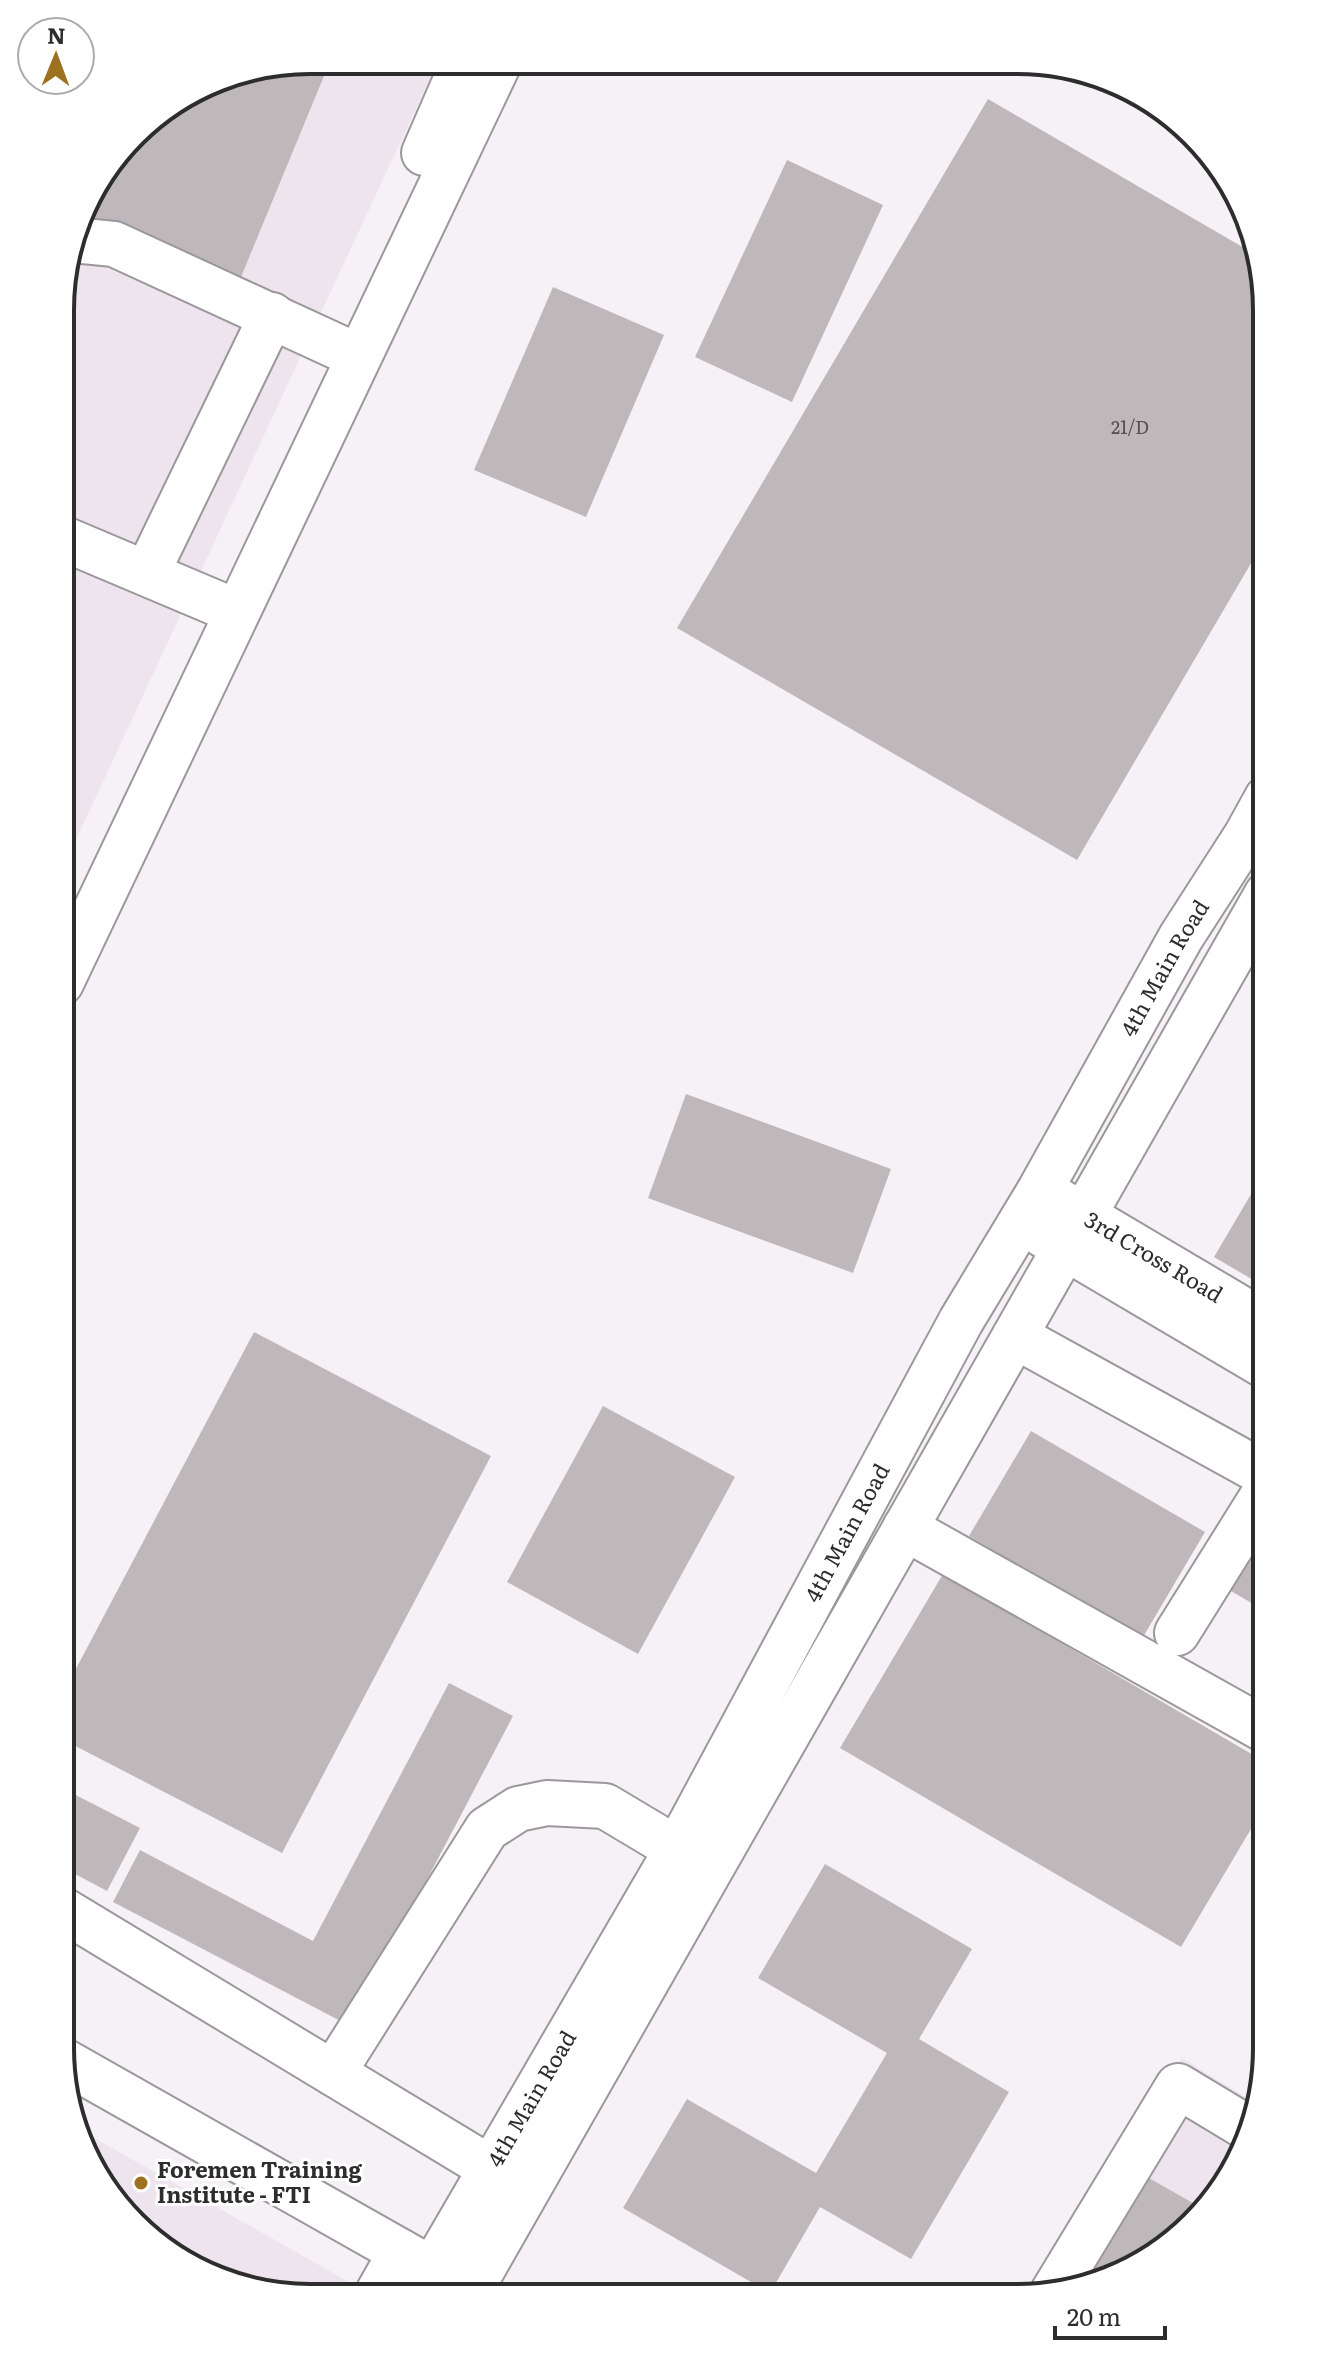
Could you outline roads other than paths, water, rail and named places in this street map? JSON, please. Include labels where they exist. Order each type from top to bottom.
[{"type":"street","points":[[74,913],[223,606],[340,348],[458,74]]},
{"type":"street","points":[[74,956],[494,74]]},
{"type":"street","points":[[85,241],[114,244],[340,348]]},
{"type":"street","points":[[147,573],[272,315]]},
{"type":"street","points":[[74,543],[223,606]]},
{"type":"street","name":"4th Main Road","points":[[390,2284],[416,2261],[490,2168],[677,1849],[961,1321],[1031,1206],[1181,937],[1253,824]]},
{"type":"street","name":"4th Main Road","points":[[480,2284],[1075,1232],[1253,947]]},
{"type":"street","points":[[1031,1206],[1075,1232],[1252,1357]]},
{"type":"street","name":"3rd Cross Road","points":[[1075,1232],[1252,1317]]},
{"type":"street","points":[[1015,1336],[1252,1467]]},
{"type":"street","points":[[1177,1633],[1252,1512]]},
{"type":"street","points":[[905,1528],[1252,1723]]},
{"type":"street","points":[[333,2073],[487,1829],[508,1815],[518,1809],[547,1803],[605,1806],[677,1849]]},
{"type":"street","points":[[74,1916],[490,2168]]},
{"type":"street","points":[[75,2068],[456,2284]]},
{"type":"street","points":[[1061,2279],[1178,2086],[1240,2123]]},
{"type":"place","name":"Foremen Training Institute - FTI","points":[[141,2183]]}]
